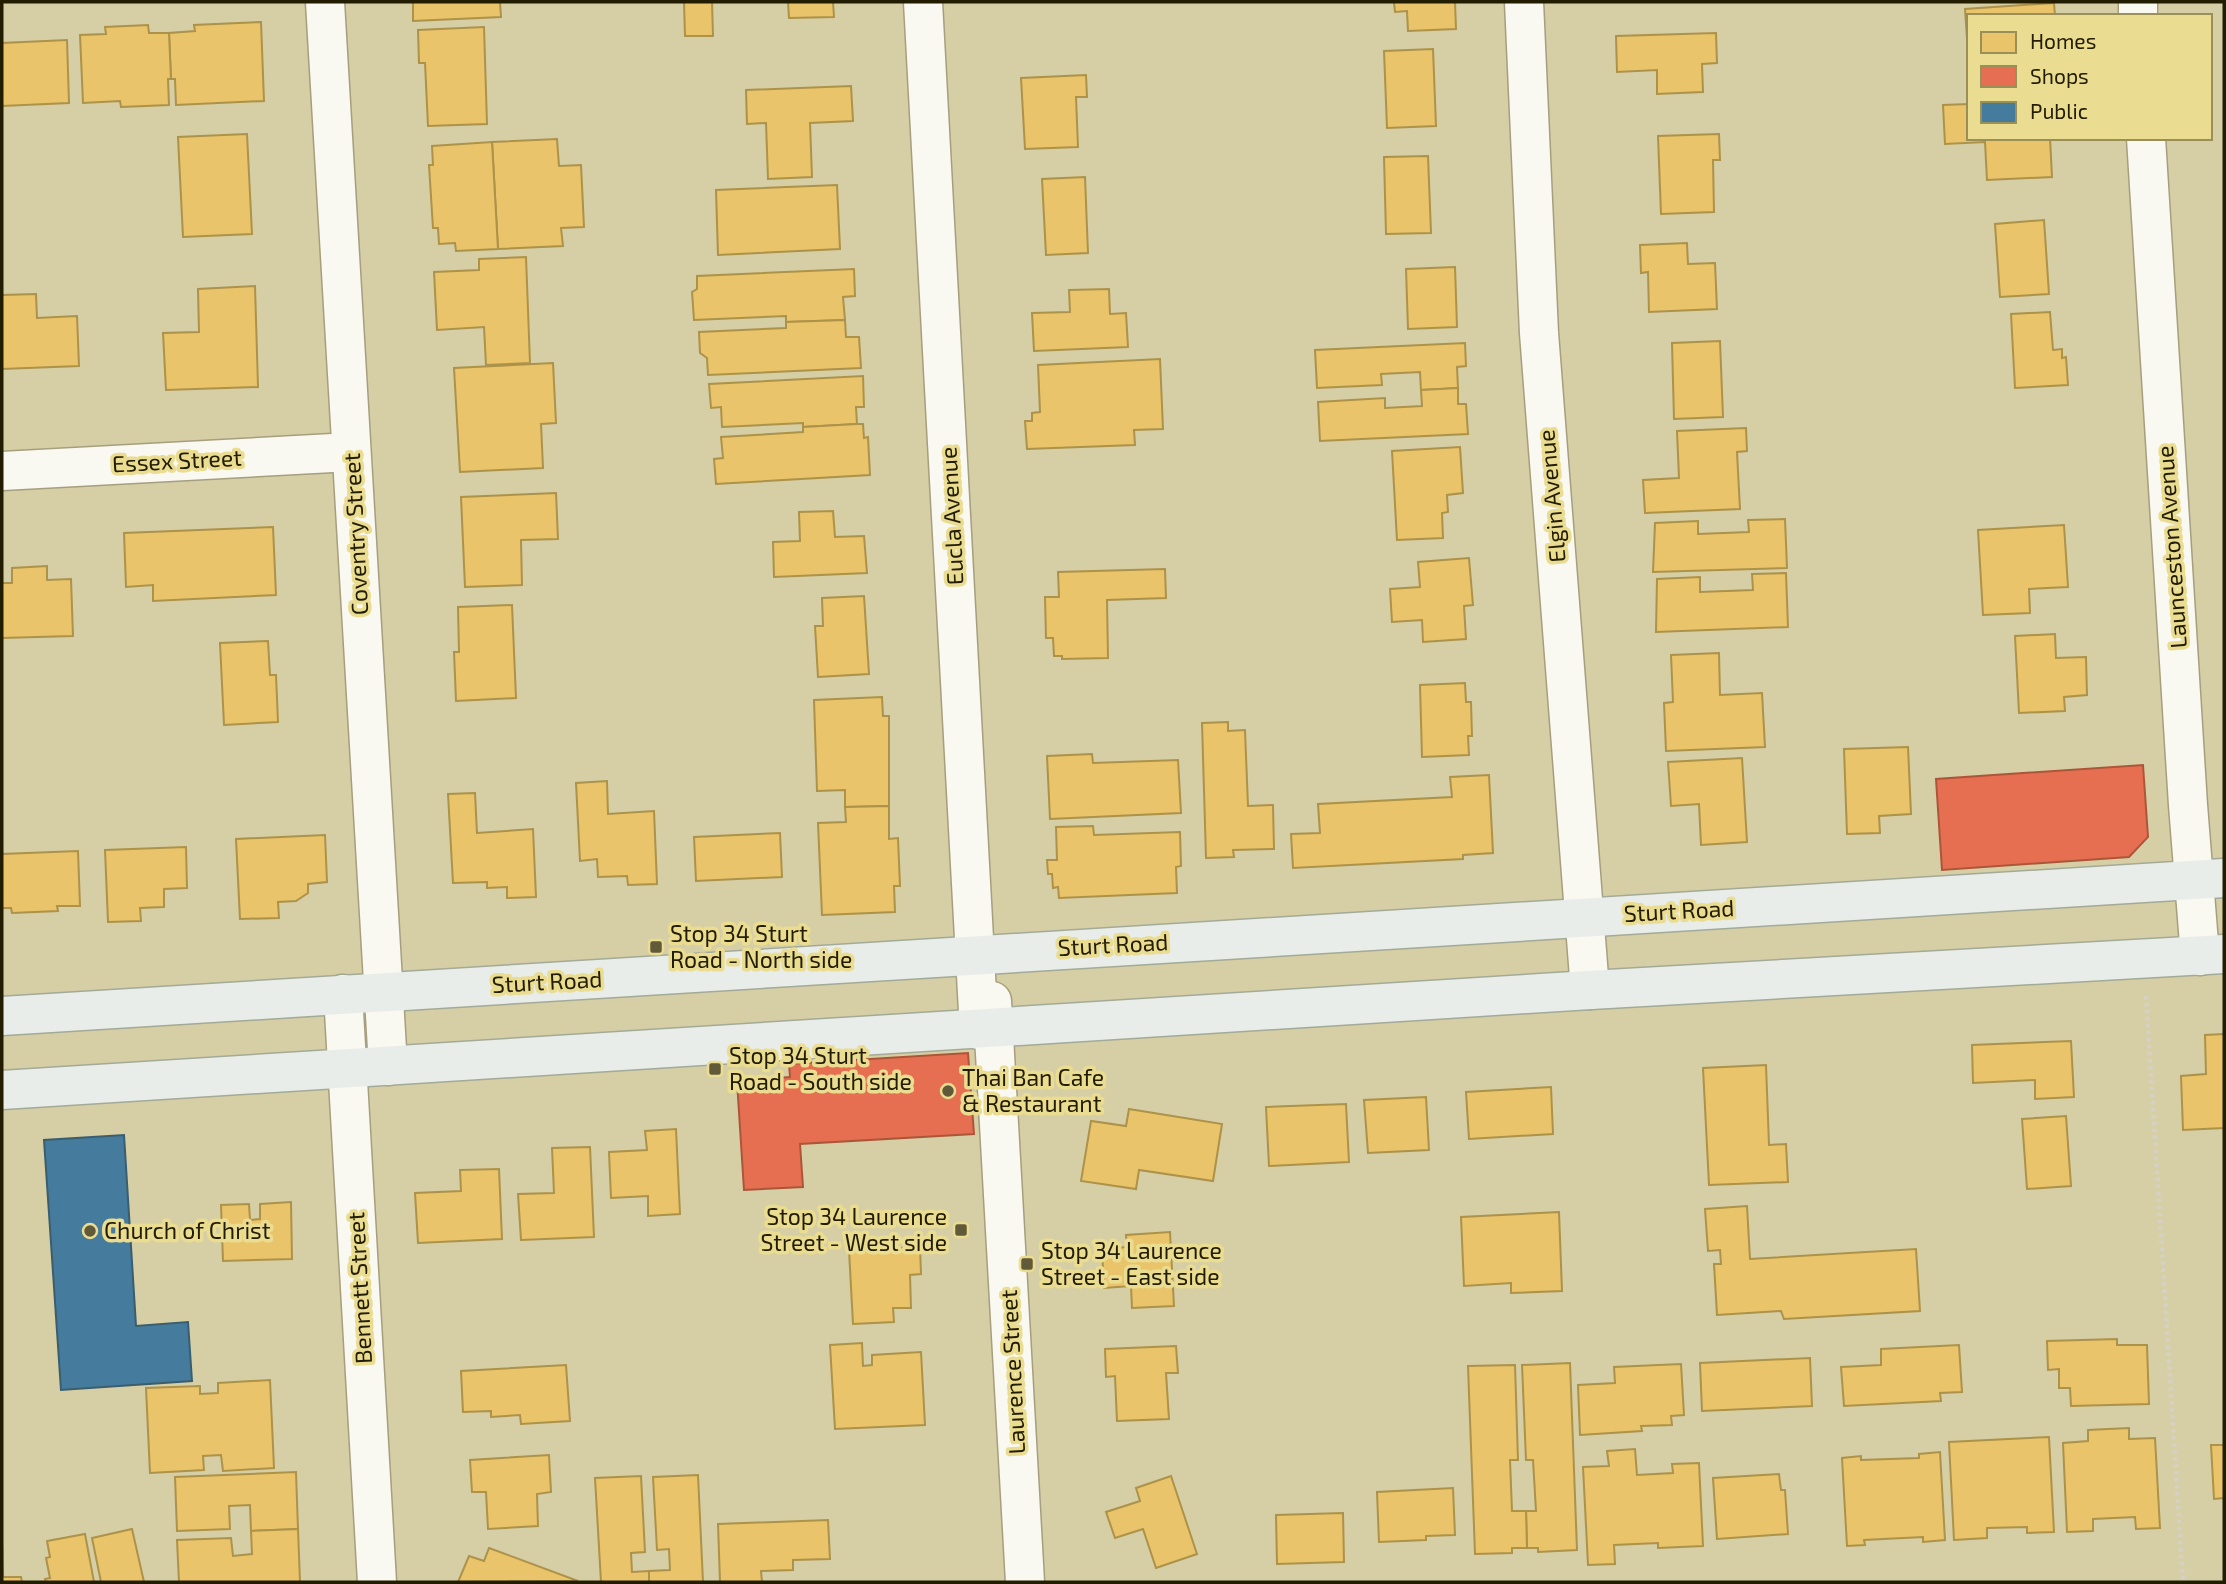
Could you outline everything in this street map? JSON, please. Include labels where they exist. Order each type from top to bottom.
[{"type":"main road","name":"Sturt Road","points":[[2,1016],[983,953],[2209,879]]},
{"type":"main road","points":[[2,1090],[1590,990],[2212,955]]},
{"type":"street","name":"Coventry Street","points":[[326,2],[388,1066]]},
{"type":"street","name":"Eucla Avenue","points":[[923,2],[983,953]]},
{"type":"street","name":"Elgin Avenue","points":[[1524,2],[1539,332],[1590,990]]},
{"type":"street","name":"Launceston Avenue","points":[[2146,140],[2209,879],[2212,955]]},
{"type":"street","name":"Essex Street","points":[[2,471],[351,452]]},
{"type":"street","name":"Laurence Street","points":[[983,953],[1024,1582]]},
{"type":"street","name":"Bennett Street","points":[[342,994],[377,1582]]},
{"type":"path","points":[[2143,959],[2183,1582]]},
{"type":"building: Homes","points":[[413,2],[500,2],[501,17],[413,21]]},
{"type":"building: Homes","points":[[684,2],[712,2],[713,36],[685,36]]},
{"type":"building: Homes","points":[[788,2],[833,2],[834,17],[789,18]]},
{"type":"building: Homes","points":[[1394,2],[1455,2],[1456,29],[1408,31],[1407,11],[1395,12]]},
{"type":"building: Homes","points":[[2054,3],[2055,14],[1967,14],[1967,39],[1965,9]]},
{"type":"building: Homes","points":[[261,22],[264,101],[176,105],[175,79],[171,79],[169,33],[195,31],[194,25]]},
{"type":"building: Homes","points":[[148,25],[149,33],[169,33],[169,105],[121,107],[120,101],[83,103],[80,35],[106,34],[105,27]]},
{"type":"building: Homes","points":[[484,27],[487,124],[428,126],[425,63],[419,63],[418,30]]},
{"type":"building: Homes","points":[[1716,33],[1717,63],[1702,64],[1703,92],[1657,94],[1657,70],[1617,72],[1616,36]]},
{"type":"building: Homes","points":[[67,40],[69,103],[2,106],[2,43]]},
{"type":"building: Homes","points":[[1433,49],[1436,126],[1387,128],[1384,51]]},
{"type":"building: Homes","points":[[1086,75],[1087,97],[1076,97],[1078,147],[1025,149],[1021,78]]},
{"type":"building: Homes","points":[[851,86],[853,121],[810,123],[812,177],[768,179],[766,123],[747,124],[746,90]]},
{"type":"building: Homes","points":[[1967,104],[1967,140],[2050,140],[2052,177],[1987,180],[1985,142],[1945,144],[1943,105]]},
{"type":"building: Homes","points":[[247,134],[252,234],[183,237],[178,137]]},
{"type":"building: Homes","points":[[1719,134],[1720,160],[1713,160],[1714,212],[1661,214],[1658,136]]},
{"type":"building: Homes","points":[[557,139],[559,166],[581,165],[584,227],[561,228],[563,246],[498,249],[492,142]]},
{"type":"building: Homes","points":[[492,142],[498,249],[456,251],[455,243],[439,244],[438,228],[433,228],[429,165],[433,165],[432,146]]},
{"type":"building: Homes","points":[[1428,156],[1431,233],[1386,234],[1384,157]]},
{"type":"building: Homes","points":[[1085,177],[1088,253],[1046,255],[1042,179]]},
{"type":"building: Homes","points":[[837,185],[840,249],[718,255],[716,190]]},
{"type":"building: Homes","points":[[2044,220],[2049,294],[2000,297],[1995,224]]},
{"type":"building: Homes","points":[[1687,243],[1688,264],[1715,263],[1717,309],[1649,312],[1648,272],[1641,273],[1640,245]]},
{"type":"building: Homes","points":[[526,257],[530,363],[486,365],[484,327],[437,330],[434,272],[479,270],[479,259]]},
{"type":"building: Homes","points":[[1455,267],[1457,327],[1408,329],[1406,269]]},
{"type":"building: Homes","points":[[854,269],[855,296],[843,297],[845,320],[786,322],[786,316],[694,320],[692,292],[697,289],[697,276]]},
{"type":"building: Homes","points":[[255,286],[258,387],[166,390],[163,333],[199,332],[198,289]]},
{"type":"building: Homes","points":[[1109,289],[1110,314],[1126,313],[1128,347],[1034,351],[1032,313],[1070,312],[1069,290]]},
{"type":"building: Homes","points":[[36,294],[37,318],[77,316],[79,366],[2,369],[2,295]]},
{"type":"building: Homes","points":[[2050,312],[2053,350],[2062,349],[2062,358],[2066,357],[2068,385],[2015,388],[2011,314]]},
{"type":"building: Homes","points":[[845,320],[846,337],[859,337],[861,368],[708,375],[707,358],[700,353],[699,332],[786,328],[786,322]]},
{"type":"building: Homes","points":[[1720,341],[1723,417],[1674,419],[1672,343]]},
{"type":"building: Homes","points":[[1465,343],[1466,366],[1457,367],[1458,388],[1421,390],[1420,372],[1381,374],[1382,385],[1317,388],[1315,350]]},
{"type":"building: Homes","points":[[1160,359],[1163,429],[1134,430],[1135,445],[1027,449],[1025,421],[1032,421],[1032,413],[1040,412],[1038,365]]},
{"type":"building: Homes","points":[[553,363],[556,423],[541,424],[543,468],[460,472],[454,368]]},
{"type":"building: Homes","points":[[863,376],[864,407],[856,407],[857,424],[803,427],[803,423],[722,427],[721,407],[711,408],[709,384]]},
{"type":"building: Homes","points":[[1458,388],[1458,404],[1466,404],[1468,434],[1320,441],[1318,402],[1385,398],[1385,408],[1422,406],[1421,390]]},
{"type":"building: Homes","points":[[863,424],[864,438],[868,437],[870,475],[716,484],[714,459],[723,458],[721,437],[803,432],[803,427]]},
{"type":"building: Homes","points":[[1746,428],[1747,451],[1737,452],[1740,509],[1645,513],[1643,480],[1679,478],[1677,431]]},
{"type":"building: Homes","points":[[1460,447],[1463,493],[1447,495],[1448,512],[1442,513],[1443,538],[1397,540],[1392,451]]},
{"type":"building: Homes","points":[[556,493],[558,539],[521,540],[522,585],[465,587],[461,497]]},
{"type":"building: Homes","points":[[833,511],[835,537],[864,536],[867,573],[774,577],[773,542],[800,541],[799,512]]},
{"type":"building: Homes","points":[[1785,519],[1787,568],[1653,572],[1655,523],[1698,521],[1698,534],[1749,532],[1748,520]]},
{"type":"building: Homes","points":[[2064,525],[2068,587],[2029,589],[2030,613],[1983,615],[1978,530]]},
{"type":"building: Homes","points":[[273,527],[276,595],[153,601],[153,585],[126,587],[124,533]]},
{"type":"building: Homes","points":[[1469,558],[1473,605],[1464,606],[1466,639],[1423,642],[1422,620],[1392,622],[1390,589],[1420,587],[1418,562]]},
{"type":"building: Homes","points":[[47,566],[47,580],[71,579],[73,636],[2,638],[2,583],[12,583],[12,568]]},
{"type":"building: Homes","points":[[1165,569],[1166,598],[1107,600],[1108,658],[1062,659],[1062,656],[1054,656],[1053,638],[1046,638],[1045,597],[1059,597],[1058,572]]},
{"type":"building: Homes","points":[[1786,573],[1788,627],[1656,632],[1657,579],[1700,577],[1700,592],[1753,590],[1752,574]]},
{"type":"building: Homes","points":[[864,596],[869,674],[818,677],[815,626],[823,626],[822,598]]},
{"type":"building: Homes","points":[[512,605],[516,698],[456,701],[454,652],[459,652],[458,607]]},
{"type":"building: Homes","points":[[2055,634],[2056,658],[2086,657],[2087,695],[2064,697],[2065,711],[2019,713],[2015,636]]},
{"type":"building: Homes","points":[[268,641],[270,675],[276,675],[278,722],[224,725],[220,643]]},
{"type":"building: Homes","points":[[1719,653],[1720,695],[1762,693],[1765,747],[1666,751],[1664,703],[1673,702],[1671,655]]},
{"type":"building: Homes","points":[[1465,683],[1466,702],[1471,702],[1472,736],[1468,736],[1469,755],[1422,757],[1420,685]]},
{"type":"building: Homes","points":[[882,697],[883,716],[889,716],[889,806],[845,807],[845,790],[817,791],[814,700]]},
{"type":"building: Homes","points":[[1228,722],[1228,731],[1245,730],[1248,806],[1273,805],[1274,849],[1233,850],[1234,857],[1206,858],[1202,723]]},
{"type":"building: Homes","points":[[1908,747],[1911,814],[1879,816],[1880,833],[1847,834],[1844,749]]},
{"type":"building: Homes","points":[[1092,754],[1093,763],[1178,760],[1181,813],[1050,819],[1047,756]]},
{"type":"building: Homes","points":[[1742,758],[1747,842],[1701,845],[1699,804],[1671,806],[1668,762]]},
{"type":"building: Homes","points":[[1489,775],[1493,853],[1463,855],[1463,859],[1293,868],[1291,834],[1320,833],[1318,804],[1452,797],[1450,777]]},
{"type":"building: Homes","points":[[607,781],[608,814],[654,811],[657,884],[628,885],[627,876],[598,877],[597,859],[580,861],[576,783]]},
{"type":"building: Homes","points":[[475,793],[477,833],[533,829],[536,897],[507,898],[507,887],[487,888],[487,882],[453,883],[448,794]]},
{"type":"building: Homes","points":[[889,806],[889,839],[898,838],[900,886],[894,886],[895,912],[822,915],[818,823],[846,822],[845,807]]},
{"type":"building: Homes","points":[[1093,826],[1094,835],[1180,832],[1181,866],[1176,867],[1177,893],[1059,898],[1058,887],[1053,888],[1052,874],[1048,874],[1047,860],[1057,860],[1056,827]]},
{"type":"building: Homes","points":[[780,833],[782,877],[696,881],[694,837]]},
{"type":"building: Homes","points":[[325,835],[327,882],[308,884],[308,893],[296,901],[278,902],[279,918],[240,919],[236,839]]},
{"type":"building: Homes","points":[[186,847],[187,888],[164,889],[164,907],[140,908],[141,921],[108,922],[105,850]]},
{"type":"building: Homes","points":[[78,851],[80,906],[57,906],[58,911],[12,913],[11,908],[2,908],[2,854]]},
{"type":"building: Homes","points":[[2224,1034],[2224,1128],[2183,1130],[2181,1076],[2206,1074],[2205,1035]]},
{"type":"building: Homes","points":[[2071,1041],[2074,1097],[2035,1099],[2035,1080],[1973,1083],[1972,1045]]},
{"type":"building: Homes","points":[[1766,1065],[1769,1145],[1786,1144],[1788,1182],[1709,1185],[1703,1068]]},
{"type":"building: Homes","points":[[1551,1087],[1553,1134],[1469,1139],[1466,1092]]},
{"type":"building: Homes","points":[[1426,1097],[1429,1150],[1368,1153],[1364,1100]]},
{"type":"building: Homes","points":[[1346,1104],[1349,1162],[1269,1166],[1266,1107]]},
{"type":"building: Homes","points":[[1129,1109],[1222,1124],[1213,1181],[1139,1170],[1136,1189],[1081,1181],[1091,1121],[1126,1126]]},
{"type":"building: Homes","points":[[2066,1116],[2071,1186],[2027,1189],[2022,1119]]},
{"type":"building: Homes","points":[[676,1129],[680,1214],[648,1216],[648,1196],[611,1198],[609,1152],[647,1150],[645,1131]]},
{"type":"building: Homes","points":[[590,1147],[594,1237],[521,1240],[518,1194],[554,1193],[552,1148]]},
{"type":"building: Homes","points":[[499,1169],[502,1239],[418,1243],[415,1193],[461,1191],[460,1170]]},
{"type":"building: Homes","points":[[291,1202],[292,1259],[223,1261],[221,1205],[249,1204],[250,1220],[260,1219],[260,1204]]},
{"type":"building: Homes","points":[[1747,1206],[1750,1259],[1916,1249],[1920,1311],[1784,1319],[1781,1311],[1717,1315],[1714,1264],[1721,1264],[1720,1250],[1708,1251],[1705,1209]]},
{"type":"building: Homes","points":[[1559,1212],[1562,1291],[1511,1293],[1511,1283],[1464,1286],[1461,1217]]},
{"type":"building: Homes","points":[[1170,1232],[1174,1306],[1132,1308],[1131,1286],[1104,1288],[1102,1249],[1127,1247],[1126,1235]]},
{"type":"building: Homes","points":[[920,1247],[921,1274],[910,1275],[911,1308],[893,1308],[894,1322],[853,1324],[849,1250]]},
{"type":"building: Homes","points":[[2117,1339],[2117,1345],[2147,1345],[2149,1404],[2071,1406],[2070,1388],[2059,1388],[2059,1369],[2048,1370],[2047,1341]]},
{"type":"building: Homes","points":[[862,1343],[863,1366],[872,1365],[872,1355],[921,1352],[925,1425],[835,1429],[830,1345]]},
{"type":"building: Homes","points":[[1959,1345],[1962,1392],[1940,1393],[1941,1401],[1844,1406],[1841,1367],[1881,1365],[1881,1349]]},
{"type":"building: Homes","points":[[1176,1346],[1178,1373],[1166,1373],[1169,1419],[1117,1421],[1115,1376],[1106,1377],[1105,1349]]},
{"type":"building: Homes","points":[[1810,1358],[1812,1406],[1702,1411],[1700,1363]]},
{"type":"building: Homes","points":[[1570,1363],[1577,1550],[1538,1552],[1538,1548],[1527,1548],[1526,1511],[1536,1511],[1533,1460],[1526,1460],[1522,1365]]},
{"type":"building: Homes","points":[[1681,1364],[1684,1415],[1671,1416],[1672,1425],[1641,1426],[1642,1431],[1580,1435],[1578,1385],[1615,1383],[1614,1367]]},
{"type":"building: Homes","points":[[566,1365],[570,1421],[521,1424],[520,1415],[491,1417],[491,1411],[463,1412],[461,1371]]},
{"type":"building: Homes","points":[[1515,1365],[1518,1460],[1510,1460],[1512,1511],[1526,1511],[1527,1548],[1512,1548],[1512,1553],[1475,1554],[1468,1366]]},
{"type":"building: Homes","points":[[270,1380],[274,1468],[223,1471],[221,1455],[203,1456],[204,1470],[150,1473],[146,1388],[200,1386],[200,1394],[218,1393],[218,1383]]},
{"type":"building: Homes","points":[[2129,1428],[2129,1439],[2155,1438],[2160,1528],[2136,1529],[2135,1517],[2093,1519],[2093,1531],[2067,1532],[2063,1443],[2088,1441],[2088,1430]]},
{"type":"building: Homes","points":[[2049,1437],[2054,1532],[2027,1533],[2027,1527],[1987,1528],[1987,1538],[1954,1540],[1949,1442]]},
{"type":"building: Homes","points":[[2211,1445],[2224,1445],[2224,1498],[2214,1499]]},
{"type":"building: Homes","points":[[1635,1449],[1637,1475],[1673,1473],[1672,1464],[1699,1463],[1703,1546],[1658,1548],[1658,1543],[1614,1545],[1615,1564],[1588,1565],[1583,1467],[1609,1466],[1607,1451]]},
{"type":"building: Homes","points":[[1940,1452],[1945,1540],[1923,1542],[1923,1537],[1864,1540],[1865,1545],[1847,1546],[1842,1458],[1919,1458],[1919,1454]]},
{"type":"building: Homes","points":[[549,1455],[551,1492],[537,1494],[538,1526],[488,1529],[486,1492],[472,1492],[470,1460]]},
{"type":"building: Homes","points":[[296,1472],[298,1529],[251,1531],[250,1505],[229,1506],[230,1529],[177,1531],[175,1477]]},
{"type":"building: Homes","points":[[1779,1474],[1781,1490],[1785,1490],[1788,1534],[1717,1539],[1713,1478]]},
{"type":"building: Homes","points":[[698,1475],[703,1582],[649,1582],[649,1571],[670,1570],[669,1549],[657,1550],[653,1477]]},
{"type":"building: Homes","points":[[641,1476],[645,1552],[631,1553],[632,1572],[649,1571],[649,1582],[601,1582],[595,1478]]},
{"type":"building: Homes","points":[[1171,1476],[1197,1554],[1156,1568],[1143,1529],[1115,1538],[1106,1512],[1140,1501],[1136,1488]]},
{"type":"building: Homes","points":[[1453,1488],[1455,1535],[1426,1536],[1426,1540],[1379,1542],[1377,1492]]},
{"type":"building: Homes","points":[[1343,1513],[1344,1562],[1277,1564],[1276,1515]]},
{"type":"building: Homes","points":[[828,1520],[830,1559],[793,1560],[793,1570],[761,1571],[762,1582],[720,1582],[718,1524]]},
{"type":"building: Homes","points":[[132,1529],[144,1582],[101,1582],[92,1538]]},
{"type":"building: Homes","points":[[298,1529],[300,1582],[179,1582],[177,1540],[231,1538],[233,1556],[252,1554],[251,1531]]},
{"type":"building: Homes","points":[[85,1534],[94,1582],[46,1582],[45,1579],[50,1578],[46,1558],[50,1557],[47,1541]]},
{"type":"building: Homes","points":[[2,1542],[3,1577],[21,1577],[22,1582],[2,1582]]},
{"type":"building: Homes","points":[[489,1548],[578,1581],[458,1582],[469,1556],[484,1561]]},
{"type":"building: Shops","points":[[2143,765],[2148,837],[2129,857],[1942,870],[1936,779]]},
{"type":"building: Shops","points":[[968,1053],[974,1134],[800,1144],[803,1187],[744,1190],[737,1081],[790,1077],[789,1064]]},
{"type":"building: Public","name":"Church of Christ","points":[[124,1135],[136,1326],[188,1322],[192,1381],[61,1390],[44,1140]]},
{"type":"place","name":"Stop 34 Sturt Road - North side","points":[[656,947]]},
{"type":"place","name":"Stop 34 Sturt Road - South side","points":[[715,1069]]},
{"type":"place","name":"Thai Ban Cafe & Restaurant","points":[[948,1091]]},
{"type":"place","name":"Stop 34 Laurence Street - West side","points":[[961,1230]]},
{"type":"place","name":"Church of Christ","points":[[90,1231]]},
{"type":"place","name":"Stop 34 Laurence Street - East side","points":[[1027,1264]]}]
